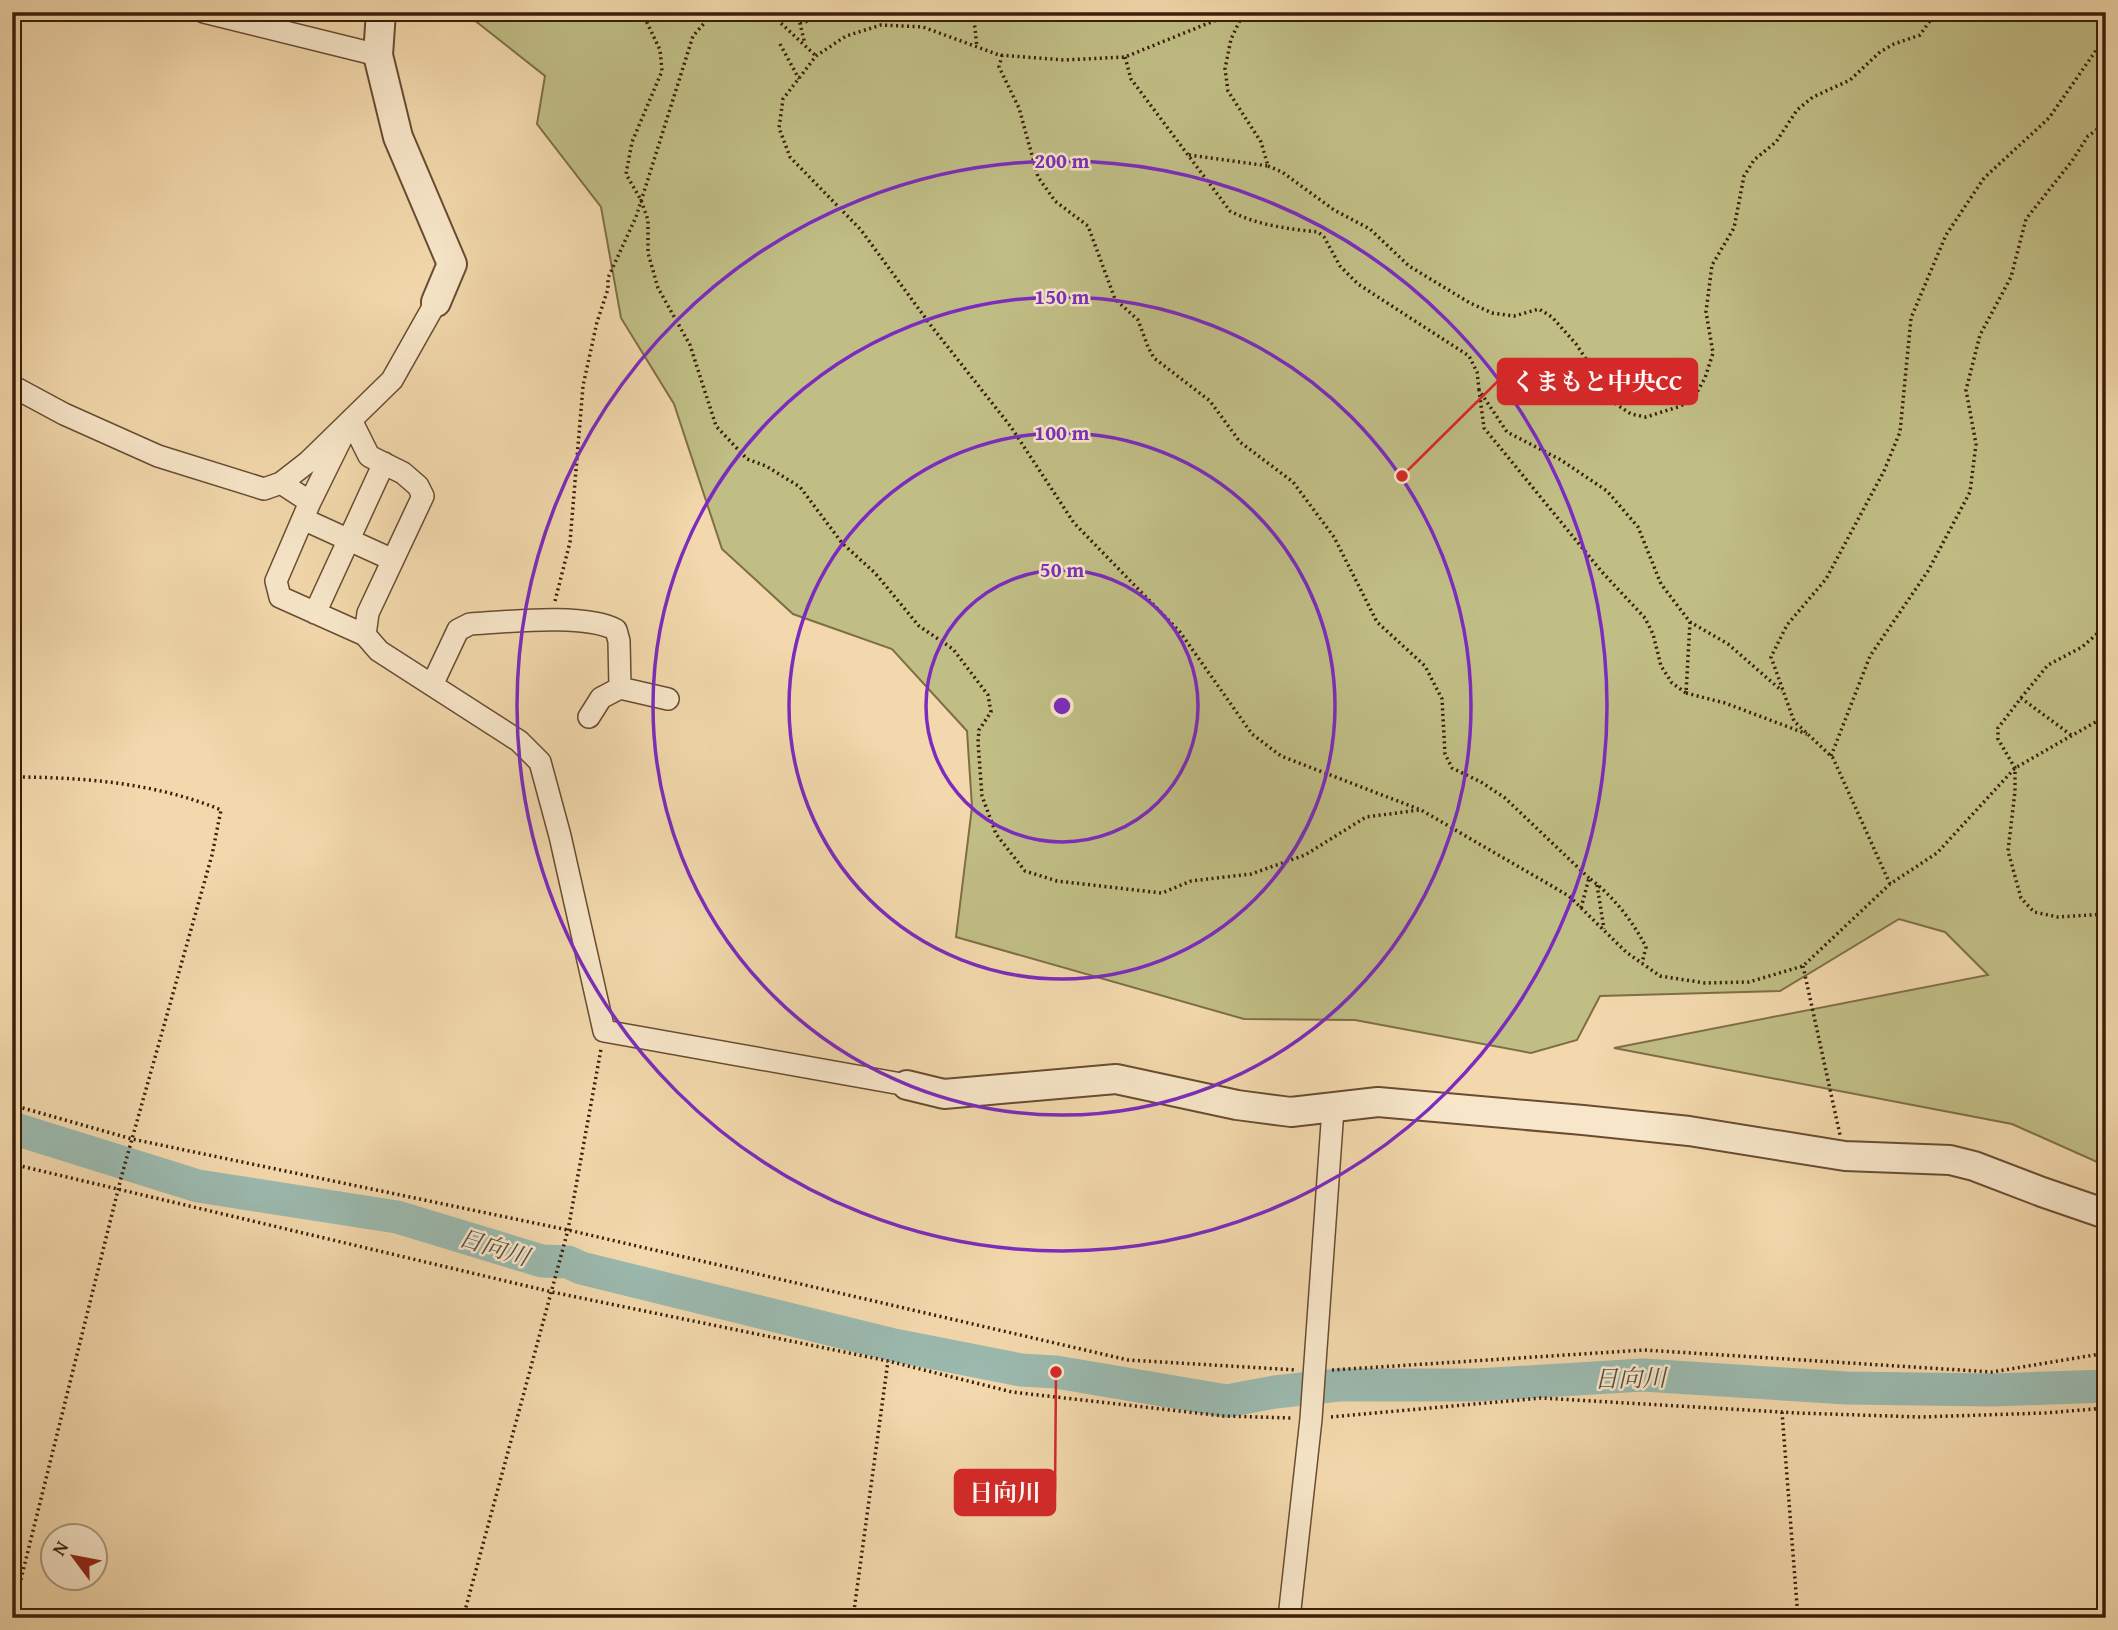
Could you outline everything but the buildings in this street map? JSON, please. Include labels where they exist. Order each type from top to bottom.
[{"type":"street","points":[[204,12],[377,55]]},
{"type":"street","points":[[12,386],[64,414],[158,456],[264,489],[281,484],[308,462],[392,380],[436,302],[452,264],[398,136],[377,55],[382,12]]},
{"type":"street","points":[[351,420],[369,456],[403,473],[418,486],[423,496],[369,613],[365,635]]},
{"type":"street","points":[[351,420],[306,510],[276,581],[280,597],[365,635],[379,651],[519,741],[540,762],[560,836],[604,1031],[944,1094],[1116,1079],[1237,1105],[1291,1112],[1378,1102],[1583,1119],[1689,1131],[1845,1156],[1950,1160],[2106,1213]]},
{"type":"street","points":[[315,613],[384,463]]},
{"type":"street","points":[[281,484],[306,510],[349,539],[393,560]]},
{"type":"street","points":[[432,685],[458,630],[470,624],[550,620],[607,625],[616,630],[619,641],[620,688]]},
{"type":"street","points":[[589,717],[601,698],[620,688],[668,699]]},
{"type":"street","points":[[1289,1618],[1311,1419],[1333,1109]]},
{"type":"path","points":[[642,12],[660,50],[662,71],[632,142],[626,174],[641,200],[648,220],[648,253],[658,288],[690,345],[716,426],[747,459],[766,466],[800,487],[842,543],[875,573],[919,626],[953,649],[988,695],[991,712],[979,730],[978,742],[982,796],[996,834],[1025,871],[1057,881],[1162,893],[1192,881],[1251,874],[1305,855],[1366,817],[1421,810]]},
{"type":"path","points":[[550,620],[570,542],[583,386],[608,289],[608,278],[641,200],[693,36],[713,13],[717,12]]},
{"type":"path","points":[[769,12],[816,56]]},
{"type":"path","points":[[797,12],[806,47]]},
{"type":"path","points":[[800,23],[848,12]]},
{"type":"path","points":[[965,12],[974,20],[977,47]]},
{"type":"path","points":[[974,20],[983,12]]},
{"type":"path","points":[[1236,12],[1125,57],[1064,60],[1003,55],[923,27],[881,25],[846,36],[816,56],[783,99],[779,128],[790,158],[861,230],[932,327],[1011,427],[1074,523],[1180,632],[1252,734],[1281,757],[1421,810],[1569,896],[1626,953],[1660,976],[1705,983],[1749,982],[1802,966],[1890,884],[1937,853],[2015,768],[2106,716]]},
{"type":"path","points":[[1244,12],[1231,39],[1225,69],[1228,90],[1261,142],[1268,166]]},
{"type":"path","points":[[1273,12],[1304,16],[1318,12]]},
{"type":"path","points":[[1486,12],[1512,20],[1540,12]]},
{"type":"path","points":[[1189,155],[1268,166],[1282,172],[1334,210],[1370,229],[1409,266],[1470,303],[1492,313],[1514,316],[1539,309],[1552,317],[1576,344],[1616,404],[1632,414],[1646,417],[1681,406],[1696,394],[1705,378],[1713,353],[1706,312],[1712,265],[1734,228],[1744,176],[1754,160],[1776,142],[1797,110],[1813,97],[1850,80],[1880,52],[1920,35],[1936,12]]},
{"type":"path","points":[[1890,884],[1831,756],[1794,721],[1771,657],[1787,625],[1826,579],[1884,471],[1900,432],[1911,318],[1946,235],[1984,178],[2049,118],[2106,36]]},
{"type":"path","points":[[780,44],[799,79]]},
{"type":"path","points":[[1003,55],[999,67],[1019,108],[1038,177],[1055,201],[1088,226],[1115,299],[1138,320],[1147,347],[1154,358],[1210,401],[1240,442],[1293,482],[1334,537],[1377,622],[1425,666],[1442,699],[1445,754],[1452,768],[1481,782],[1505,798],[1605,889],[1641,937],[1646,947],[1642,963]]},
{"type":"path","points":[[1125,57],[1131,79],[1230,211],[1241,217],[1318,232],[1324,237],[1340,266],[1358,284],[1469,356],[1477,372],[1484,428],[1602,572],[1645,618],[1653,634],[1661,666],[1672,683],[1686,693],[1725,703],[1809,735]]},
{"type":"path","points":[[1831,756],[1870,656],[1928,571],[1970,492],[1976,444],[1966,390],[1980,335],[2011,277],[2026,219],[2072,161],[2088,136],[2106,123]]},
{"type":"path","points":[[1479,390],[1507,432],[1561,460],[1607,491],[1638,527],[1661,584],[1690,622],[1728,644],[1784,692]]},
{"type":"path","points":[[1686,693],[1690,622]]},
{"type":"path","points":[[2106,626],[2082,647],[2049,665],[1998,728],[1998,739],[2015,768],[2008,851],[2021,898],[2034,912],[2058,917],[2106,914]]},
{"type":"path","points":[[2021,698],[2071,735]]},
{"type":"path","points":[[12,777],[55,777],[141,788],[192,798],[221,810],[212,855],[121,1178],[12,1615]]},
{"type":"path","points":[[1581,908],[1589,877]]},
{"type":"path","points":[[1597,883],[1605,931]]},
{"type":"path","points":[[1802,966],[1845,1156]]},
{"type":"path","points":[[464,1618],[556,1283],[604,1031]]},
{"type":"path","points":[[12,1105],[132,1139],[568,1230],[1128,1360],[1314,1371],[1644,1350],[1992,1372],[2106,1353]]},
{"type":"path","points":[[12,1164],[552,1292],[888,1361],[1012,1392],[1223,1416],[1311,1419],[1541,1398],[1920,1418],[2106,1408]]},
{"type":"path","points":[[853,1618],[888,1361]]},
{"type":"path","points":[[1782,1412],[1798,1618]]},
{"type":"shaded area","points":[[464,12],[2106,12],[2106,1166],[2012,1124],[1614,1048],[1988,975],[1945,932],[1899,919],[1780,991],[1600,996],[1577,1040],[1531,1053],[1355,1020],[1244,1019],[956,937],[972,807],[967,731],[892,649],[793,614],[722,549],[674,404],[621,318],[601,207],[537,124],[545,76]]},
{"type":"waterway","name":"日向川","points":[[12,1128],[198,1186],[397,1217],[542,1261],[568,1262],[581,1268],[894,1345],[1021,1370],[1056,1372],[1227,1401],[1275,1392],[1339,1385],[1477,1385],[1643,1375],[1846,1388],[1993,1390],[2106,1386]]},
{"type":"place","name":"くまもと中央CC","points":[[1402,476]]},
{"type":"place","name":"日向川","points":[[1056,1372]]}]
